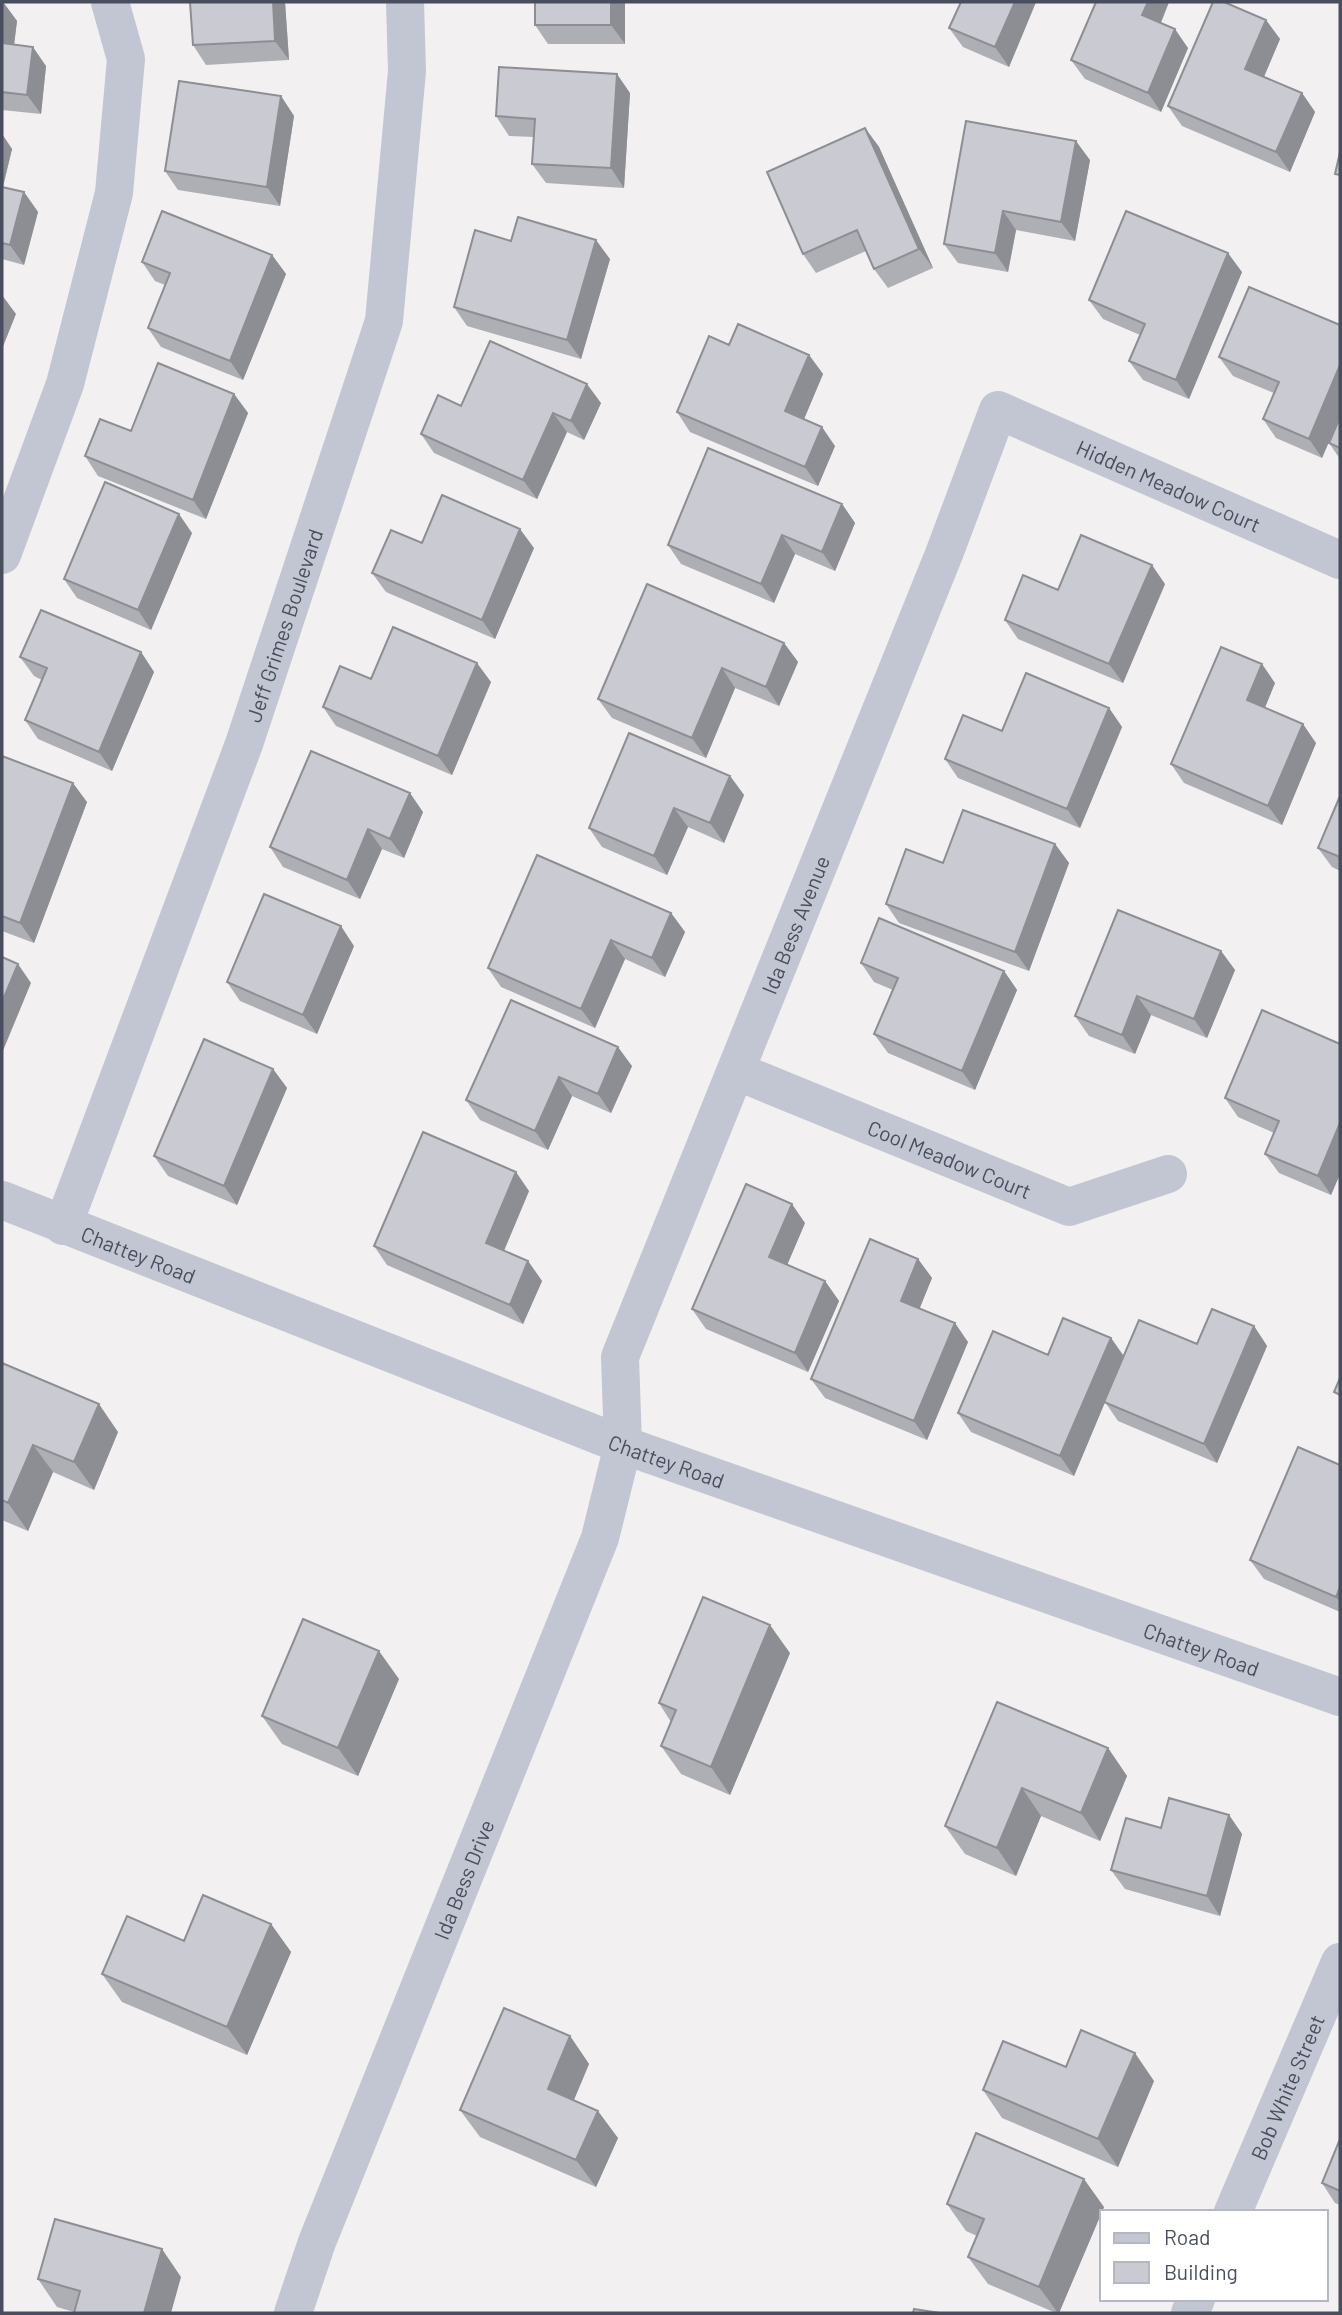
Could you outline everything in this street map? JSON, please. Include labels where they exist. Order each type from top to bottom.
[{"type":"street","points":[[2,555],[65,384],[114,193],[126,59],[110,2]]},
{"type":"street","name":"Jeff Grimes Boulevard","points":[[63,1226],[244,744],[384,321],[407,71],[405,2]]},
{"type":"street","name":"Hidden Meadow Court","points":[[999,410],[1340,560]]},
{"type":"street","name":"Ida Bess Avenue","points":[[623,1445],[620,1357],[944,554],[999,410]]},
{"type":"street","name":"Cool Meadow Court","points":[[736,1071],[1069,1207],[1168,1174]]},
{"type":"street","name":"Chattey Road","points":[[2,1200],[623,1445],[1340,1698]]},
{"type":"street","name":"Ida Bess Drive","points":[[293,2313],[317,2242],[600,1538],[623,1445]]},
{"type":"street","name":"Bob White Street","points":[[1234,2210],[1340,1962]]},
{"type":"building","points":[[190,2],[273,2],[275,41],[193,45]]},
{"type":"building","points":[[535,2],[611,2],[611,25],[535,25]]},
{"type":"building","points":[[961,2],[1015,2],[995,47],[949,28]]},
{"type":"building","points":[[1096,2],[1148,2],[1142,15],[1175,29],[1148,93],[1071,60]]},
{"type":"building","points":[[1213,2],[1224,2],[1266,20],[1245,69],[1302,93],[1276,152],[1168,106]]},
{"type":"building","points":[[2,43],[33,47],[27,95],[2,92]]},
{"type":"building","points":[[499,67],[617,74],[611,168],[532,164],[535,119],[496,116]]},
{"type":"building","points":[[179,81],[281,96],[267,187],[165,171]]},
{"type":"building","points":[[966,121],[1076,141],[1061,222],[1003,211],[995,253],[944,244]]},
{"type":"building","points":[[865,128],[919,249],[874,269],[857,230],[803,254],[767,172]]},
{"type":"building","points":[[1340,152],[1340,175],[1335,174]]},
{"type":"building","points":[[2,187],[24,192],[10,245],[2,243]]},
{"type":"building","points":[[162,211],[272,255],[230,361],[148,328],[170,273],[142,262]]},
{"type":"building","points":[[1126,211],[1228,253],[1176,380],[1129,361],[1145,324],[1089,300]]},
{"type":"building","points":[[518,217],[596,240],[567,340],[454,307],[475,230],[511,241]]},
{"type":"building","points":[[1249,287],[1340,325],[1340,365],[1309,439],[1263,419],[1279,382],[1219,357]]},
{"type":"building","points":[[738,324],[809,355],[785,411],[822,427],[805,467],[677,412],[709,336],[729,345]]},
{"type":"building","points":[[490,341],[587,384],[571,421],[553,413],[523,480],[421,434],[438,395],[461,406]]},
{"type":"building","points":[[158,363],[234,394],[193,500],[85,456],[100,419],[131,431]]},
{"type":"building","points":[[1340,417],[1340,448],[1329,443]]},
{"type":"building","points":[[708,448],[842,504],[822,552],[782,535],[761,584],[668,545]]},
{"type":"building","points":[[105,482],[179,514],[138,610],[64,579]]},
{"type":"building","points":[[442,495],[520,529],[482,620],[372,573],[391,530],[422,543]]},
{"type":"building","points":[[1081,535],[1152,565],[1109,664],[1005,620],[1023,575],[1058,590]]},
{"type":"building","points":[[647,584],[784,643],[766,687],[722,668],[692,738],[598,699]]},
{"type":"building","points":[[41,610],[141,652],[99,752],[25,720],[47,668],[20,657]]},
{"type":"building","points":[[393,627],[477,663],[438,756],[323,707],[340,666],[371,679]]},
{"type":"building","points":[[1221,647],[1262,664],[1247,700],[1303,724],[1268,806],[1171,764]]},
{"type":"building","points":[[1026,673],[1109,708],[1067,809],[945,759],[963,715],[1002,731]]},
{"type":"building","points":[[629,733],[730,776],[710,823],[674,808],[654,856],[589,828]]},
{"type":"building","points":[[311,751],[410,793],[390,839],[368,829],[347,880],[270,847]]},
{"type":"building","points":[[2,756],[73,783],[20,923],[2,916]]},
{"type":"building","points":[[1340,796],[1340,857],[1318,848]]},
{"type":"building","points":[[963,810],[1055,844],[1015,952],[886,904],[906,849],[943,863]]},
{"type":"building","points":[[537,855],[671,913],[652,958],[611,940],[581,1009],[488,968]]},
{"type":"building","points":[[264,894],[341,926],[303,1015],[227,982]]},
{"type":"building","points":[[1118,910],[1221,951],[1194,1019],[1137,996],[1122,1035],[1075,1016]]},
{"type":"building","points":[[879,918],[1004,971],[962,1071],[874,1034],[898,978],[861,963]]},
{"type":"building","points":[[2,957],[18,964],[2,1002]]},
{"type":"building","points":[[511,1000],[618,1047],[598,1094],[559,1077],[535,1131],[466,1100]]},
{"type":"building","points":[[1262,1010],[1340,1044],[1340,1123],[1318,1176],[1265,1154],[1279,1121],[1225,1098]]},
{"type":"building","points":[[204,1039],[273,1069],[224,1186],[154,1156]]},
{"type":"building","points":[[423,1132],[516,1172],[486,1243],[528,1261],[510,1305],[374,1246]]},
{"type":"building","points":[[746,1184],[792,1204],[769,1257],[825,1281],[795,1353],[692,1309]]},
{"type":"building","points":[[870,1239],[918,1259],[901,1301],[955,1323],[914,1421],[811,1379]]},
{"type":"building","points":[[1212,1309],[1254,1326],[1204,1444],[1104,1402],[1139,1320],[1197,1344]]},
{"type":"building","points":[[1063,1318],[1111,1338],[1060,1456],[958,1413],[993,1331],[1048,1355]]},
{"type":"building","points":[[2,1363],[99,1404],[74,1462],[33,1445],[8,1503],[2,1500]]},
{"type":"building","points":[[1340,1378],[1340,1395],[1334,1392]]},
{"type":"building","points":[[1298,1447],[1340,1465],[1340,1587],[1336,1597],[1250,1560]]},
{"type":"building","points":[[703,1597],[770,1625],[711,1767],[661,1746],[676,1710],[659,1703]]},
{"type":"building","points":[[303,1619],[379,1651],[338,1748],[262,1716]]},
{"type":"building","points":[[997,1702],[1108,1748],[1081,1813],[1022,1788],[997,1848],[945,1826]]},
{"type":"building","points":[[1169,1798],[1229,1815],[1207,1896],[1111,1870],[1126,1818],[1161,1828]]},
{"type":"building","points":[[203,1895],[271,1924],[227,2027],[102,1974],[127,1916],[184,1941]]},
{"type":"building","points":[[504,2008],[570,2036],[548,2089],[598,2111],[576,2160],[460,2110]]},
{"type":"building","points":[[1081,2030],[1135,2053],[1098,2139],[983,2090],[1003,2041],[1066,2067]]},
{"type":"building","points":[[976,2133],[1084,2179],[1039,2287],[968,2257],[984,2219],[947,2204]]},
{"type":"building","points":[[1340,2139],[1340,2191],[1322,2183]]},
{"type":"building","points":[[55,2219],[162,2249],[144,2313],[74,2313],[80,2291],[38,2279]]},
{"type":"building","points":[[914,2309],[940,2313],[913,2313]]}]
